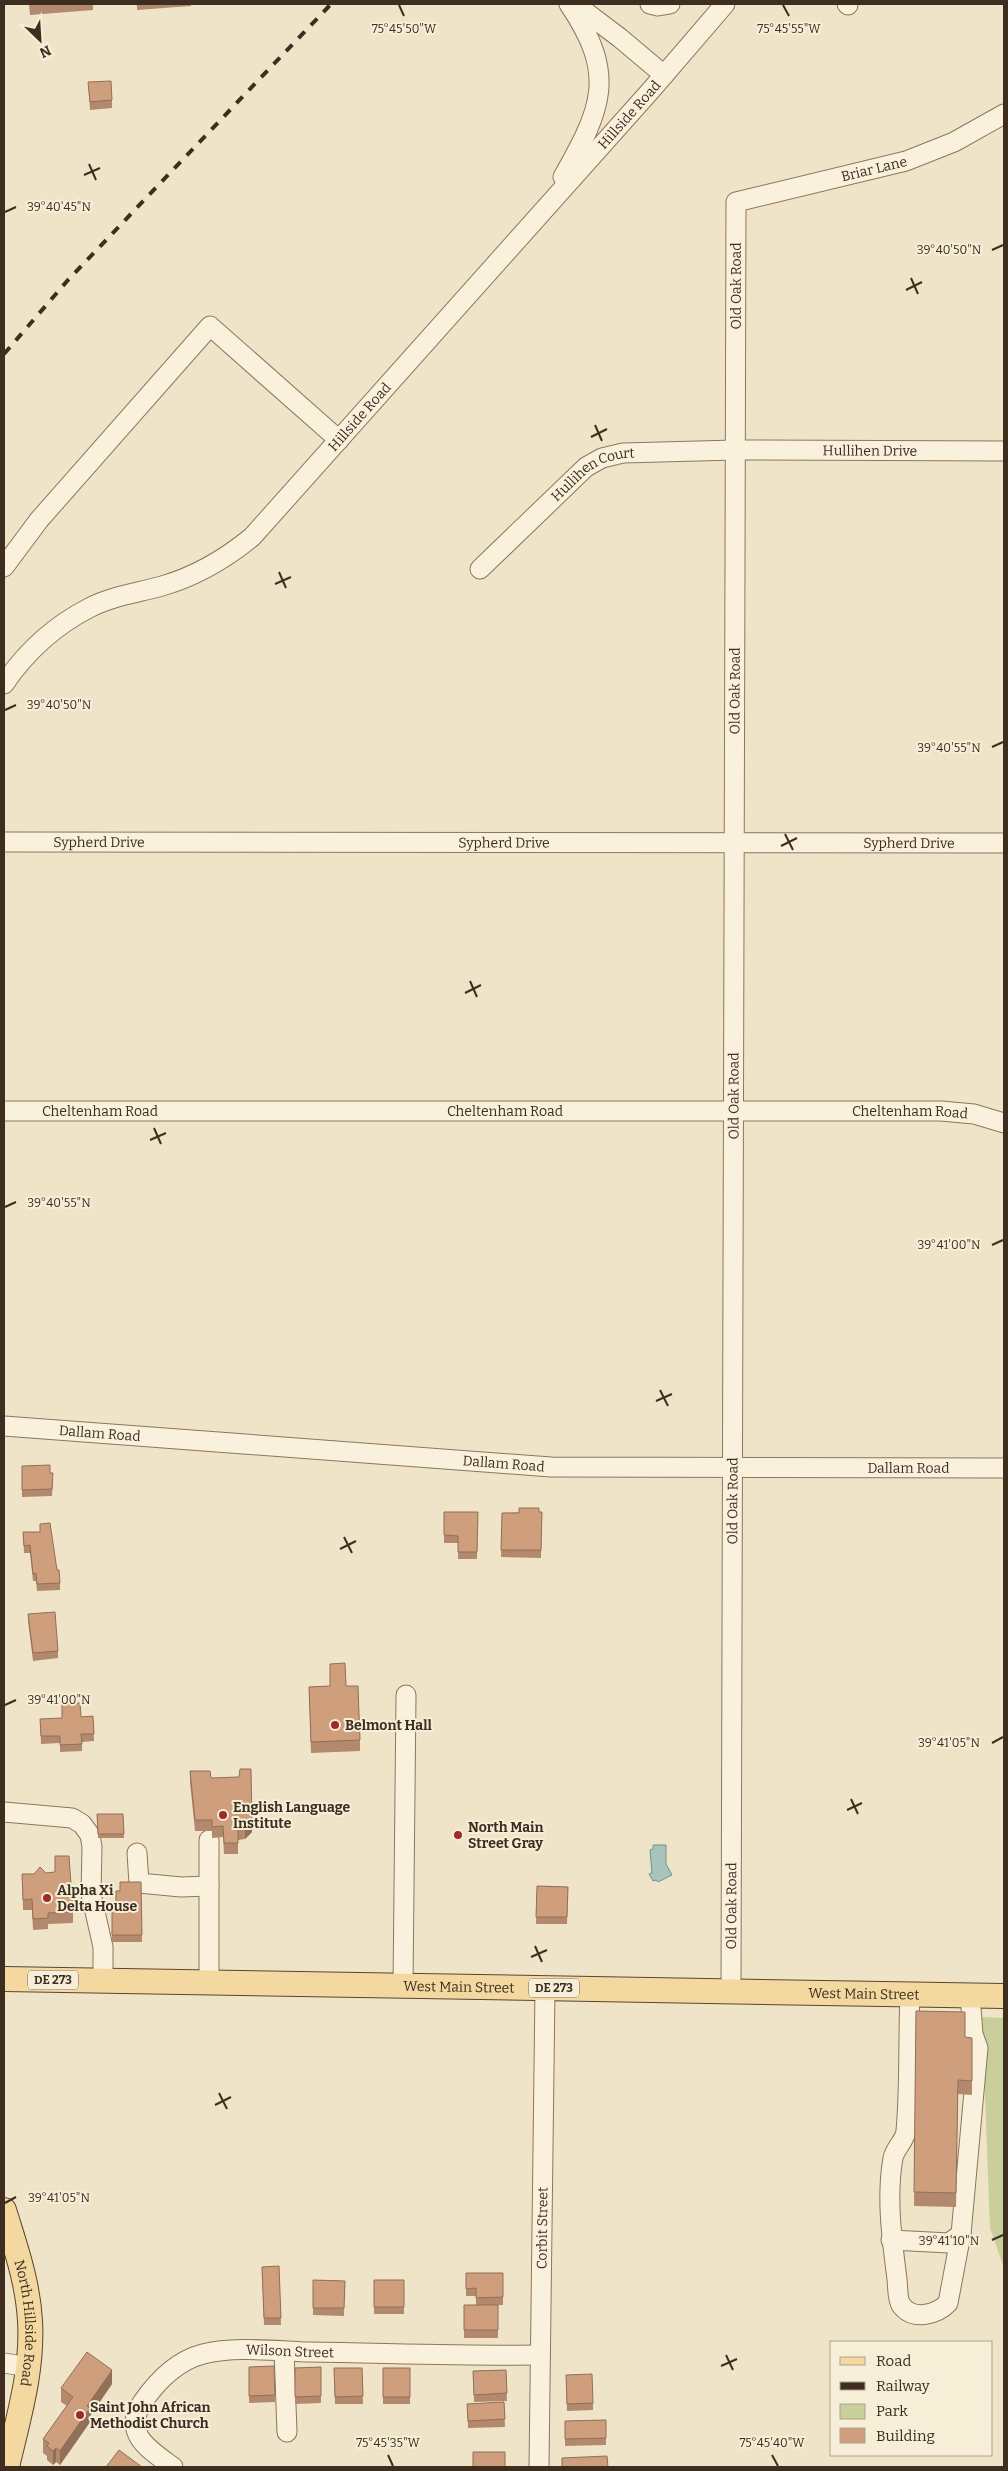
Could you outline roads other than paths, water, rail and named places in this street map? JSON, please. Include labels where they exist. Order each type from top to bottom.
[{"type":"main road","name":"West Main Street","points":[[4,1979],[1004,1996]]},
{"type":"main road","name":"North Hillside Road","points":[[4,2210],[21,2265],[28,2303],[30,2338],[29,2367],[7,2467]]},
{"type":"street","points":[[544,211],[578,151],[596,112],[600,86],[598,60],[583,25],[569,4]]},
{"type":"street","points":[[574,4],[620,38],[664,75]]},
{"type":"street","points":[[650,4],[658,6],[670,4]]},
{"type":"street","name":"Hillside Road","points":[[7,672],[45,637],[89,608],[125,594],[186,578],[226,558],[267,522],[544,211],[725,4]]},
{"type":"street","name":"Briar Lane","points":[[736,202],[914,158],[954,142],[1004,114]]},
{"type":"street","name":"Old Oak Road","points":[[731,1992],[736,202]]},
{"type":"street","points":[[4,567],[39,520],[210,326],[339,440]]},
{"type":"street","name":"Hullihen Drive","points":[[735,450],[1004,451]]},
{"type":"street","name":"Hullihen Court","points":[[480,569],[586,467],[602,458],[623,453],[735,450]]},
{"type":"street","name":"Sypherd Drive","points":[[4,842],[1004,843]]},
{"type":"street","name":"Cheltenham Road","points":[[4,1111],[941,1111],[974,1114],[1004,1124]]},
{"type":"street","name":"Dallam Road","points":[[4,1426],[552,1467],[1004,1468]]},
{"type":"street","points":[[403,1986],[406,1695]]},
{"type":"street","points":[[4,1812],[72,1818],[82,1824],[90,1835],[92,1847],[90,1894],[103,1947],[103,1981]]},
{"type":"street","points":[[209,1840],[209,1983]]},
{"type":"street","points":[[137,1853],[138,1883],[181,1887],[209,1886]]},
{"type":"street","name":"Corbit Street","points":[[539,2467],[545,1989]]},
{"type":"street","points":[[910,1994],[906,2134],[893,2156],[890,2196],[891,2240],[899,2299],[901,2305],[915,2315],[935,2312],[948,2303],[961,2234],[978,2048],[973,2034],[970,1995]]},
{"type":"street","points":[[891,2240],[949,2243],[961,2234]]},
{"type":"street","name":"Wilson Street","points":[[173,2467],[151,2452],[140,2440],[134,2425],[137,2412],[162,2377],[181,2364],[202,2354],[227,2351],[284,2351],[540,2355]]},
{"type":"street","points":[[284,2351],[287,2432]]},
{"type":"street","points":[[4,2363],[29,2367]]},
{"type":"water","points":[[653,1845],[666,1845],[666,1864],[672,1875],[658,1882],[656,1880],[653,1881],[649,1874],[652,1873],[650,1850],[653,1849]]},
{"type":"railway","points":[[4,354],[68,280],[331,4]]},
{"type":"place","name":"Belmont Hall","points":[[335,1725]]},
{"type":"place","name":"English Language Institute","points":[[223,1815]]},
{"type":"place","name":"North Main Street Gray","points":[[458,1835]]},
{"type":"place","name":"Alpha Xi Delta House","points":[[47,1898]]},
{"type":"place","name":"Saint John African Methodist Church","points":[[80,2415]]}]
